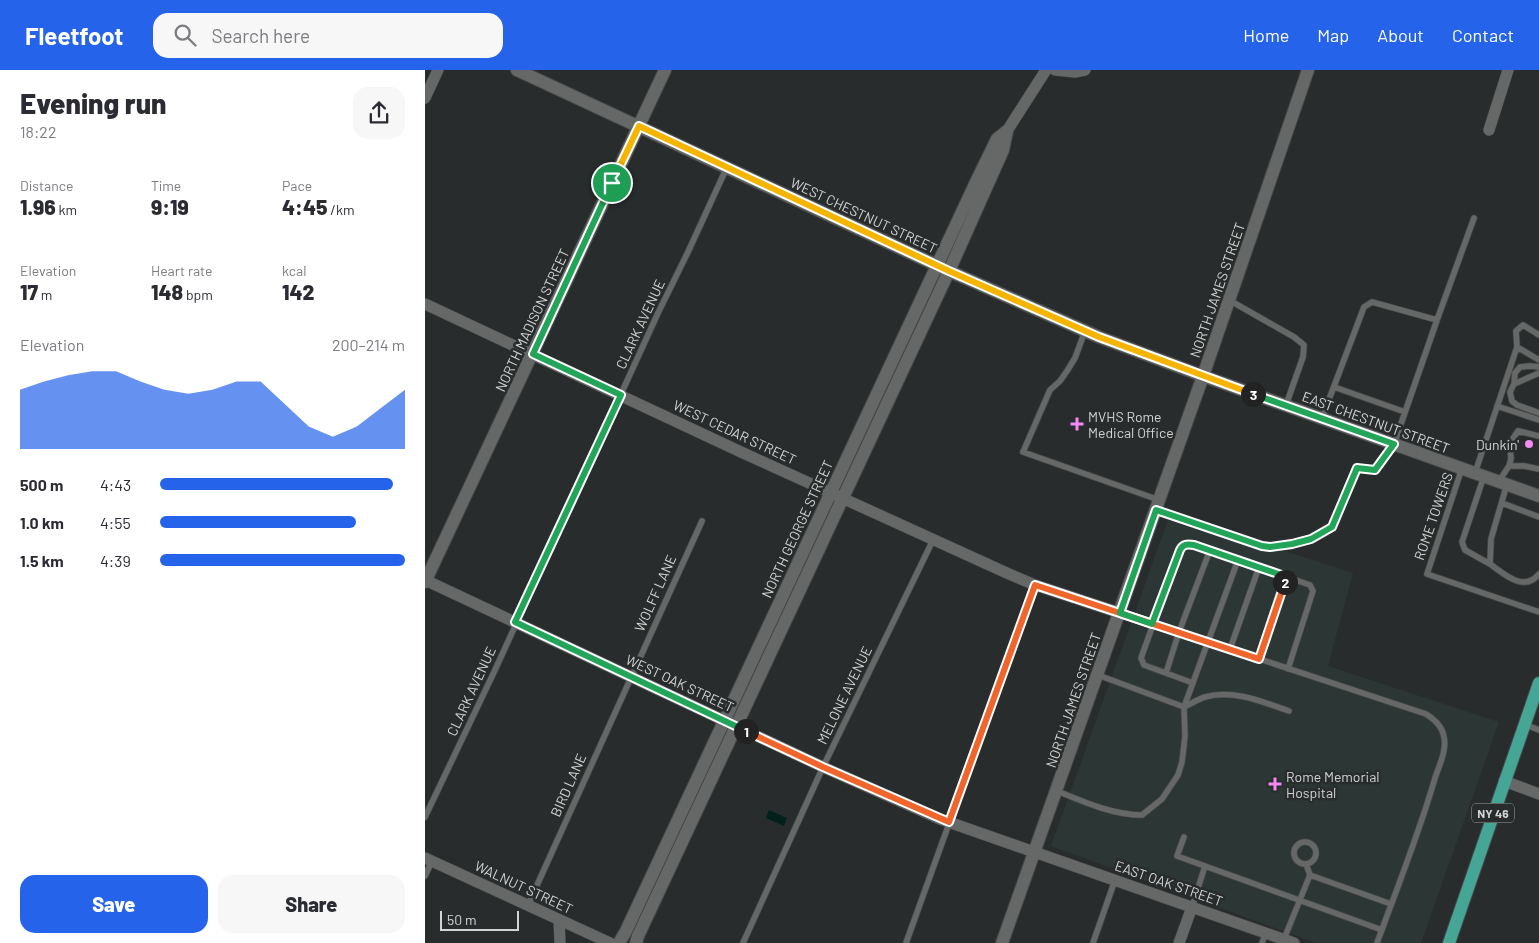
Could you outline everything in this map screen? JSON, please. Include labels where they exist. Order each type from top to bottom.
[{"type":"main road","name":"NY 46","points":[[1449,943],[1539,683]]},
{"type":"street","points":[[425,98],[438,70]]},
{"type":"street","name":"WEST CHESTNUT STREET","points":[[517,70],[949,271],[1085,331],[1203,376]]},
{"type":"street","name":"NORTH MADISON STREET","points":[[425,581],[665,70]]},
{"type":"street","name":"NORTH GEORGE STREET","points":[[636,943],[737,726],[937,265],[997,139],[1007,131],[1046,70]]},
{"type":"street","points":[[1055,70],[1075,72],[1085,70]]},
{"type":"street","name":"NORTH JAMES STREET","points":[[1002,943],[1158,505],[1308,70]]},
{"type":"street","points":[[1489,130],[1508,70]]},
{"type":"street","name":"NORTH GEORGE STREET","points":[[619,943],[725,720],[949,271],[1003,150],[1007,131]]},
{"type":"street","name":"WEST CEDAR STREET","points":[[425,304],[933,540],[1035,585],[1120,613]]},
{"type":"street","name":"EAST CHESTNUT STREET","points":[[1203,376],[1539,496]]},
{"type":"street","name":"WEST OAK STREET","points":[[425,581],[823,767],[949,822],[1035,852]]},
{"type":"street","points":[[1504,781],[1539,794]]},
{"type":"street","name":"EAST OAK STREET","points":[[1035,852],[1192,907],[1264,938],[1289,941]]},
{"type":"street","name":"WALNUT STREET","points":[[429,859],[610,943]]},
{"type":"street","points":[[1179,943],[1192,907]]},
{"type":"street","points":[[559,920],[560,943]]},
{"type":"lane","name":"CLARK AVENUE","points":[[425,817],[495,670],[515,622],[727,167]]},
{"type":"lane","points":[[1085,331],[1071,364],[1060,381],[1050,390],[1023,452],[1262,546],[1270,547],[1292,544],[1311,539],[1332,527],[1357,468],[1375,470],[1394,444],[1474,218]]},
{"type":"lane","points":[[1229,300],[1294,336],[1304,345],[1303,357],[1286,405]]},
{"type":"lane","points":[[1322,418],[1364,307],[1372,302],[1437,320]]},
{"type":"lane","points":[[1539,335],[1523,325],[1516,331],[1517,347],[1497,406],[1462,542],[1465,550],[1514,580],[1530,582],[1539,574]]},
{"type":"lane","points":[[1517,347],[1539,360]]},
{"type":"lane","points":[[1539,367],[1519,367],[1515,373],[1514,384],[1510,392],[1512,401],[1517,405],[1539,413]]},
{"type":"lane","points":[[1514,384],[1539,373]]},
{"type":"lane","points":[[1334,386],[1405,412]]},
{"type":"lane","points":[[1497,406],[1539,420]]},
{"type":"lane","points":[[1490,564],[1491,539],[1502,503],[1503,483],[1511,460],[1510,443],[1518,432],[1539,436]]},
{"type":"lane","points":[[1509,466],[1539,469]]},
{"type":"lane","name":"ROME TOWERS","points":[[1463,468],[1427,574],[1539,612]]},
{"type":"lane","points":[[1502,503],[1539,517]]},
{"type":"lane","name":"WOLFF LANE","points":[[631,676],[702,521]]},
{"type":"lane","name":"MELONE AVENUE","points":[[743,943],[823,767],[933,540]]},
{"type":"lane","points":[[1193,683],[1143,665],[1141,662],[1152,624],[1183,546],[1187,544],[1309,585],[1313,591],[1288,669]]},
{"type":"lane","points":[[1166,673],[1209,550]]},
{"type":"lane","points":[[1057,790],[1081,801],[1126,815],[1142,815],[1162,799],[1178,775],[1182,762],[1185,736],[1184,707],[1238,560]]},
{"type":"lane","points":[[1230,649],[1259,567]]},
{"type":"lane","points":[[1259,659],[1287,577]]},
{"type":"lane","points":[[906,943],[1035,585]]},
{"type":"lane","points":[[1120,613],[1426,714],[1437,722],[1442,730],[1445,746],[1426,810],[1377,943]]},
{"type":"lane","points":[[1098,675],[1184,707],[1205,697],[1225,694],[1250,698],[1289,711]]},
{"type":"lane","name":"BIRD LANE","points":[[528,905],[631,676]]},
{"type":"lane","points":[[1524,724],[1539,730]]},
{"type":"lane","points":[[1183,837],[1177,856],[1382,930]]},
{"type":"lane","points":[[1306,842],[1312,844],[1316,854],[1313,861],[1306,864],[1295,859],[1294,851],[1298,844],[1306,842]]},
{"type":"lane","points":[[425,876],[429,859]]},
{"type":"lane","points":[[1289,941],[1300,899],[1310,875],[1306,864]]},
{"type":"lane","points":[[1192,907],[1205,866]]},
{"type":"lane","points":[[1310,875],[1391,904]]},
{"type":"lane","points":[[1093,943],[1115,880]]},
{"type":"shaded area","name":"Rome Memorial Hospital","points":[[1168,520],[1260,549],[1271,552],[1285,551],[1353,573],[1328,666],[1499,722],[1421,943],[1316,943],[1051,846]]},
{"type":"shaded area","points":[[769,810],[787,818],[784,826],[766,818]]},
{"type":"place","name":"MVHS Rome Medical Office","points":[[1077,424]]},
{"type":"place","name":"Dunkin'","points":[[1529,444]]},
{"type":"place","name":"Rome Memorial Hospital","points":[[1275,784]]},
{"type":"route","points":[[612,183],[533,354],[621,395],[515,622],[823,767],[940,819],[949,822],[1035,585],[1259,659],[1287,577],[1194,545],[1187,544],[1180,550],[1152,624],[1120,613],[1156,510],[1262,546],[1270,547],[1292,544],[1311,539],[1332,527],[1357,468],[1375,470],[1394,444],[1099,337],[949,271],[639,126],[612,183]]}]
